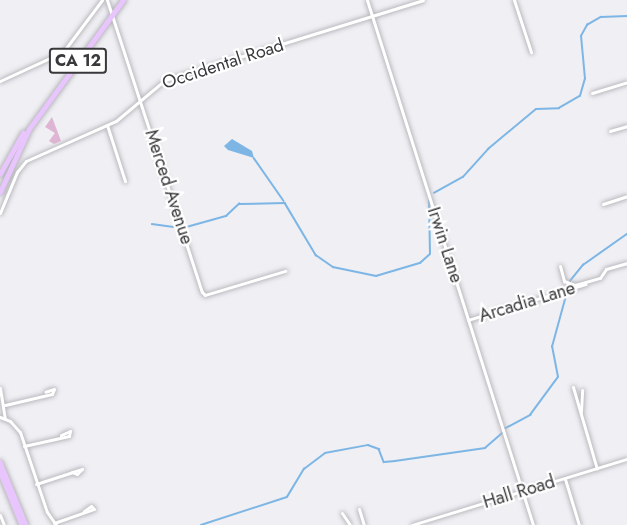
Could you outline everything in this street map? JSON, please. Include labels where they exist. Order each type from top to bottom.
[{"type":"main road","name":"CA 12","points":[[0,174],[15,145],[123,0]]},
{"type":"main road","name":"CA 12","points":[[0,192],[22,141],[44,107]]},
{"type":"main road","points":[[0,462],[24,525]]},
{"type":"main road","points":[[0,471],[24,525]]},
{"type":"street","points":[[0,81],[56,57],[102,0]]},
{"type":"street","name":"Merced Avenue","points":[[107,0],[202,292],[206,295],[285,271]]},
{"type":"street","name":"Irwin Lane","points":[[367,0],[533,525]]},
{"type":"street","name":"Occidental Road","points":[[0,213],[25,162],[107,125],[168,78],[423,0]]},
{"type":"street","points":[[514,0],[531,52]]},
{"type":"street","points":[[592,93],[627,82]]},
{"type":"street","points":[[107,125],[125,181]]},
{"type":"street","points":[[610,131],[627,126]]},
{"type":"street","points":[[603,204],[627,196]]},
{"type":"street","points":[[560,266],[570,285],[599,278],[606,269],[627,263]]},
{"type":"street","name":"Arcadia Lane","points":[[468,320],[563,291],[570,285],[586,284]]},
{"type":"street","points":[[573,387],[597,469]]},
{"type":"street","points":[[0,388],[5,405],[2,418],[15,425],[36,484],[55,524],[84,511]]},
{"type":"street","points":[[580,414],[582,390]]},
{"type":"street","points":[[5,405],[45,392]]},
{"type":"street","points":[[24,447],[61,435]]},
{"type":"street","name":"Hall Road","points":[[412,525],[627,459]]},
{"type":"street","points":[[36,484],[72,472]]},
{"type":"street","points":[[565,479],[579,525]]},
{"type":"street","points":[[359,509],[364,525]]},
{"type":"street","points":[[342,513],[350,525]]},
{"type":"street","points":[[0,515],[4,525]]},
{"type":"shaded area","points":[[52,117],[61,141],[54,144],[49,141],[55,133],[45,127]]},
{"type":"water","points":[[232,139],[252,151],[254,158],[228,150],[224,146]]},
{"type":"waterway","points":[[434,193],[463,177],[488,149],[536,109],[559,108],[580,96],[585,79],[581,36],[587,25],[601,17],[627,16]]},
{"type":"waterway","points":[[254,158],[284,201]]},
{"type":"waterway","points":[[183,228],[226,216],[239,204],[285,203],[316,255],[333,267],[376,276],[420,263],[430,254],[429,201]]},
{"type":"waterway","points":[[152,224],[181,228]]},
{"type":"waterway","points":[[504,429],[530,415],[558,377],[552,347],[570,281],[583,265],[627,234]]},
{"type":"waterway","points":[[201,525],[287,497],[304,469],[325,453],[368,445],[379,449],[384,462],[395,461],[485,448],[502,433]]}]
